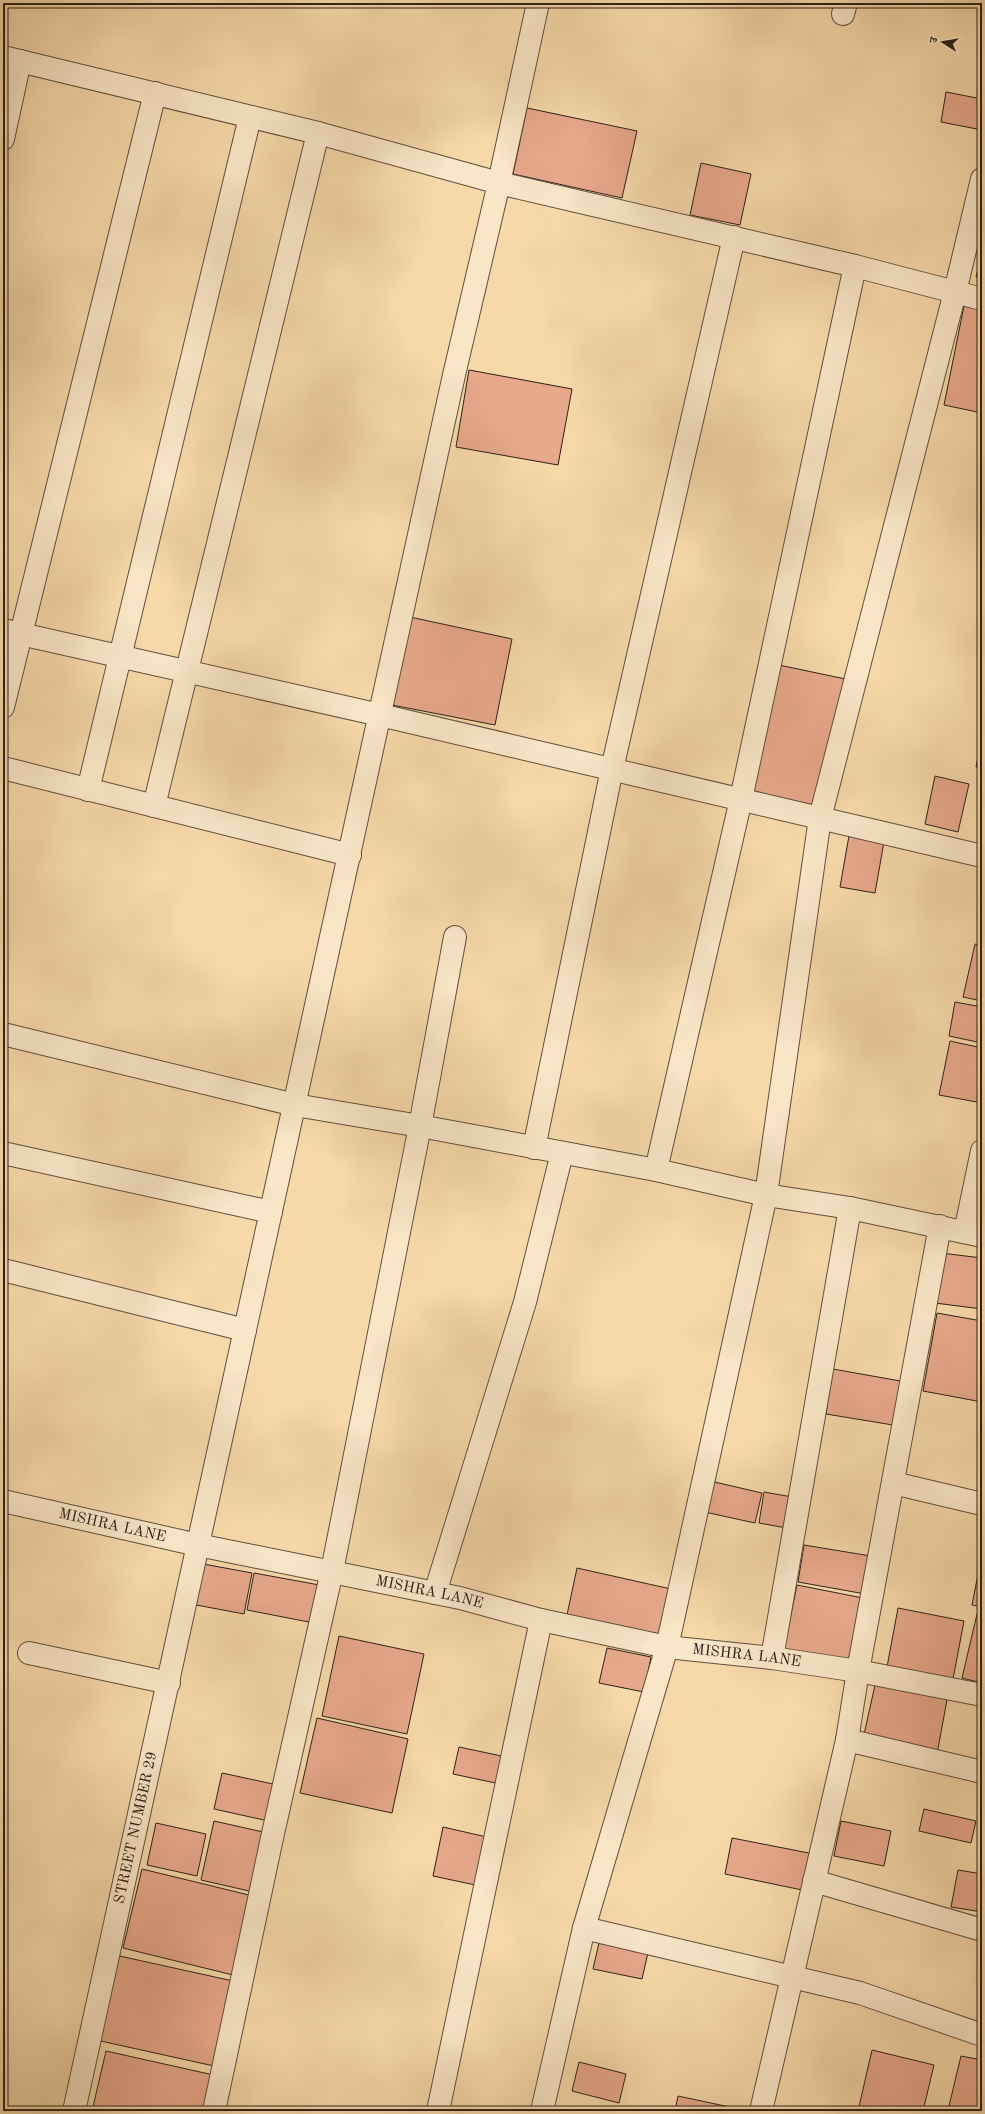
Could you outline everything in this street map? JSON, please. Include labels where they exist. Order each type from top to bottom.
[{"type":"street","name":"STREET NUMBER 29","points":[[74,2111],[169,1683],[454,375],[499,183],[538,3]]},
{"type":"street","points":[[3,139],[11,59],[318,133],[499,183],[855,266],[982,299]]},
{"type":"street","points":[[3,707],[12,632],[155,93]]},
{"type":"street","points":[[88,790],[250,117]]},
{"type":"street","points":[[154,806],[318,133]]},
{"type":"street","points":[[542,2111],[584,1928],[667,1647],[766,1195],[820,818],[956,292],[982,179]]},
{"type":"street","points":[[534,1148],[612,769],[734,237]]},
{"type":"street","points":[[656,1170],[741,799],[855,266]]},
{"type":"street","points":[[12,632],[120,655],[186,672],[380,715],[982,856]]},
{"type":"street","points":[[3,768],[350,855]]},
{"type":"street","points":[[214,2111],[270,1846],[332,1571],[420,1126],[455,937]]},
{"type":"street","points":[[3,1034],[295,1105],[420,1126],[656,1170],[766,1195],[850,1208],[973,1234],[982,1151]]},
{"type":"street","points":[[435,1593],[525,1302],[562,1153]]},
{"type":"street","points":[[3,1154],[271,1212]]},
{"type":"street","points":[[772,1658],[850,1208]]},
{"type":"street","points":[[761,2111],[847,1740],[858,1671],[940,1226]]},
{"type":"street","points":[[3,1270],[245,1330]]},
{"type":"street","points":[[893,1483],[982,1504]]},
{"type":"street","name":"MISHRA LANE","points":[[3,1501],[198,1545],[435,1593],[541,1620],[667,1647],[772,1658],[858,1671],[982,1695]]},
{"type":"street","points":[[438,2111],[541,1620]]},
{"type":"street","points":[[29,1653],[169,1683]]},
{"type":"street","points":[[847,1740],[982,1772]]},
{"type":"street","points":[[814,1881],[982,1930]]},
{"type":"street","points":[[584,1928],[860,1993],[982,2035]]},
{"type":"building","points":[[946,92],[982,99],[982,130],[941,122]]},
{"type":"building","points":[[527,108],[637,131],[622,198],[513,174]]},
{"type":"building","points":[[701,163],[751,174],[740,225],[690,215]]},
{"type":"building","points":[[982,251],[982,279],[976,277]]},
{"type":"building","points":[[964,306],[982,310],[982,413],[944,405]]},
{"type":"building","points":[[469,370],[572,389],[558,465],[456,447]]},
{"type":"building","points":[[410,617],[512,639],[495,725],[392,705]]},
{"type":"building","points":[[779,665],[855,681],[822,807],[751,791]]},
{"type":"building","points":[[982,735],[982,768],[976,767]]},
{"type":"building","points":[[935,776],[969,784],[958,832],[925,824]]},
{"type":"building","points":[[850,830],[885,836],[875,893],[840,887]]},
{"type":"building","points":[[982,897],[982,919],[977,918]]},
{"type":"building","points":[[975,944],[982,946],[982,1001],[963,997]]},
{"type":"building","points":[[955,1002],[982,1007],[982,1043],[949,1036]]},
{"type":"building","points":[[950,1041],[982,1048],[982,1103],[939,1095]]},
{"type":"building","points":[[982,1197],[982,1229],[976,1227]]},
{"type":"building","points":[[941,1253],[982,1258],[982,1309],[935,1303]]},
{"type":"building","points":[[937,1313],[982,1321],[982,1402],[923,1391]]},
{"type":"building","points":[[833,1369],[906,1382],[899,1426],[826,1414]]},
{"type":"building","points":[[706,1480],[762,1493],[755,1523],[700,1511]]},
{"type":"building","points":[[764,1492],[798,1498],[792,1529],[759,1523]]},
{"type":"building","points":[[804,1545],[877,1557],[871,1595],[798,1582]]},
{"type":"building","points":[[198,1563],[252,1573],[244,1614],[191,1604]]},
{"type":"building","points":[[577,1568],[671,1589],[661,1636],[567,1615]]},
{"type":"building","points":[[979,1569],[982,1570],[982,1607],[972,1605]]},
{"type":"building","points":[[254,1573],[325,1586],[319,1624],[247,1610]]},
{"type":"building","points":[[797,1585],[868,1599],[855,1670],[782,1659]]},
{"type":"building","points":[[898,1608],[964,1621],[953,1679],[887,1667]]},
{"type":"building","points":[[977,1614],[982,1615],[982,1683],[962,1678]]},
{"type":"building","points":[[339,1636],[424,1654],[407,1734],[322,1716]]},
{"type":"building","points":[[607,1648],[651,1657],[644,1692],[599,1683]]},
{"type":"building","points":[[877,1676],[949,1689],[937,1754],[863,1739]]},
{"type":"building","points":[[317,1718],[408,1739],[392,1813],[300,1793]]},
{"type":"building","points":[[459,1747],[511,1758],[505,1785],[453,1774]]},
{"type":"building","points":[[222,1773],[282,1786],[273,1822],[214,1809]]},
{"type":"building","points":[[924,1809],[976,1821],[971,1843],[919,1831]]},
{"type":"building","points":[[214,1821],[272,1834],[258,1893],[201,1880]]},
{"type":"building","points":[[841,1821],[891,1831],[884,1866],[834,1856]]},
{"type":"building","points":[[156,1823],[206,1834],[197,1876],[147,1865]]},
{"type":"building","points":[[443,1827],[491,1838],[480,1886],[433,1876]]},
{"type":"building","points":[[732,1838],[814,1854],[807,1891],[725,1874]]},
{"type":"building","points":[[142,1869],[253,1896],[233,1975],[123,1948]]},
{"type":"building","points":[[958,1870],[982,1874],[982,1912],[951,1907]]},
{"type":"building","points":[[601,1934],[650,1944],[642,1979],[593,1969]]},
{"type":"building","points":[[115,1955],[233,1981],[214,2066],[96,2040]]},
{"type":"building","points":[[872,2050],[934,2065],[923,2111],[858,2111]]},
{"type":"building","points":[[106,2051],[218,2076],[210,2111],[92,2111]]},
{"type":"building","points":[[961,2056],[982,2060],[982,2111],[970,2111],[949,2106]]},
{"type":"building","points":[[579,2062],[626,2074],[619,2103],[572,2091]]},
{"type":"building","points":[[678,2096],[739,2109],[738,2111],[675,2111]]}]
